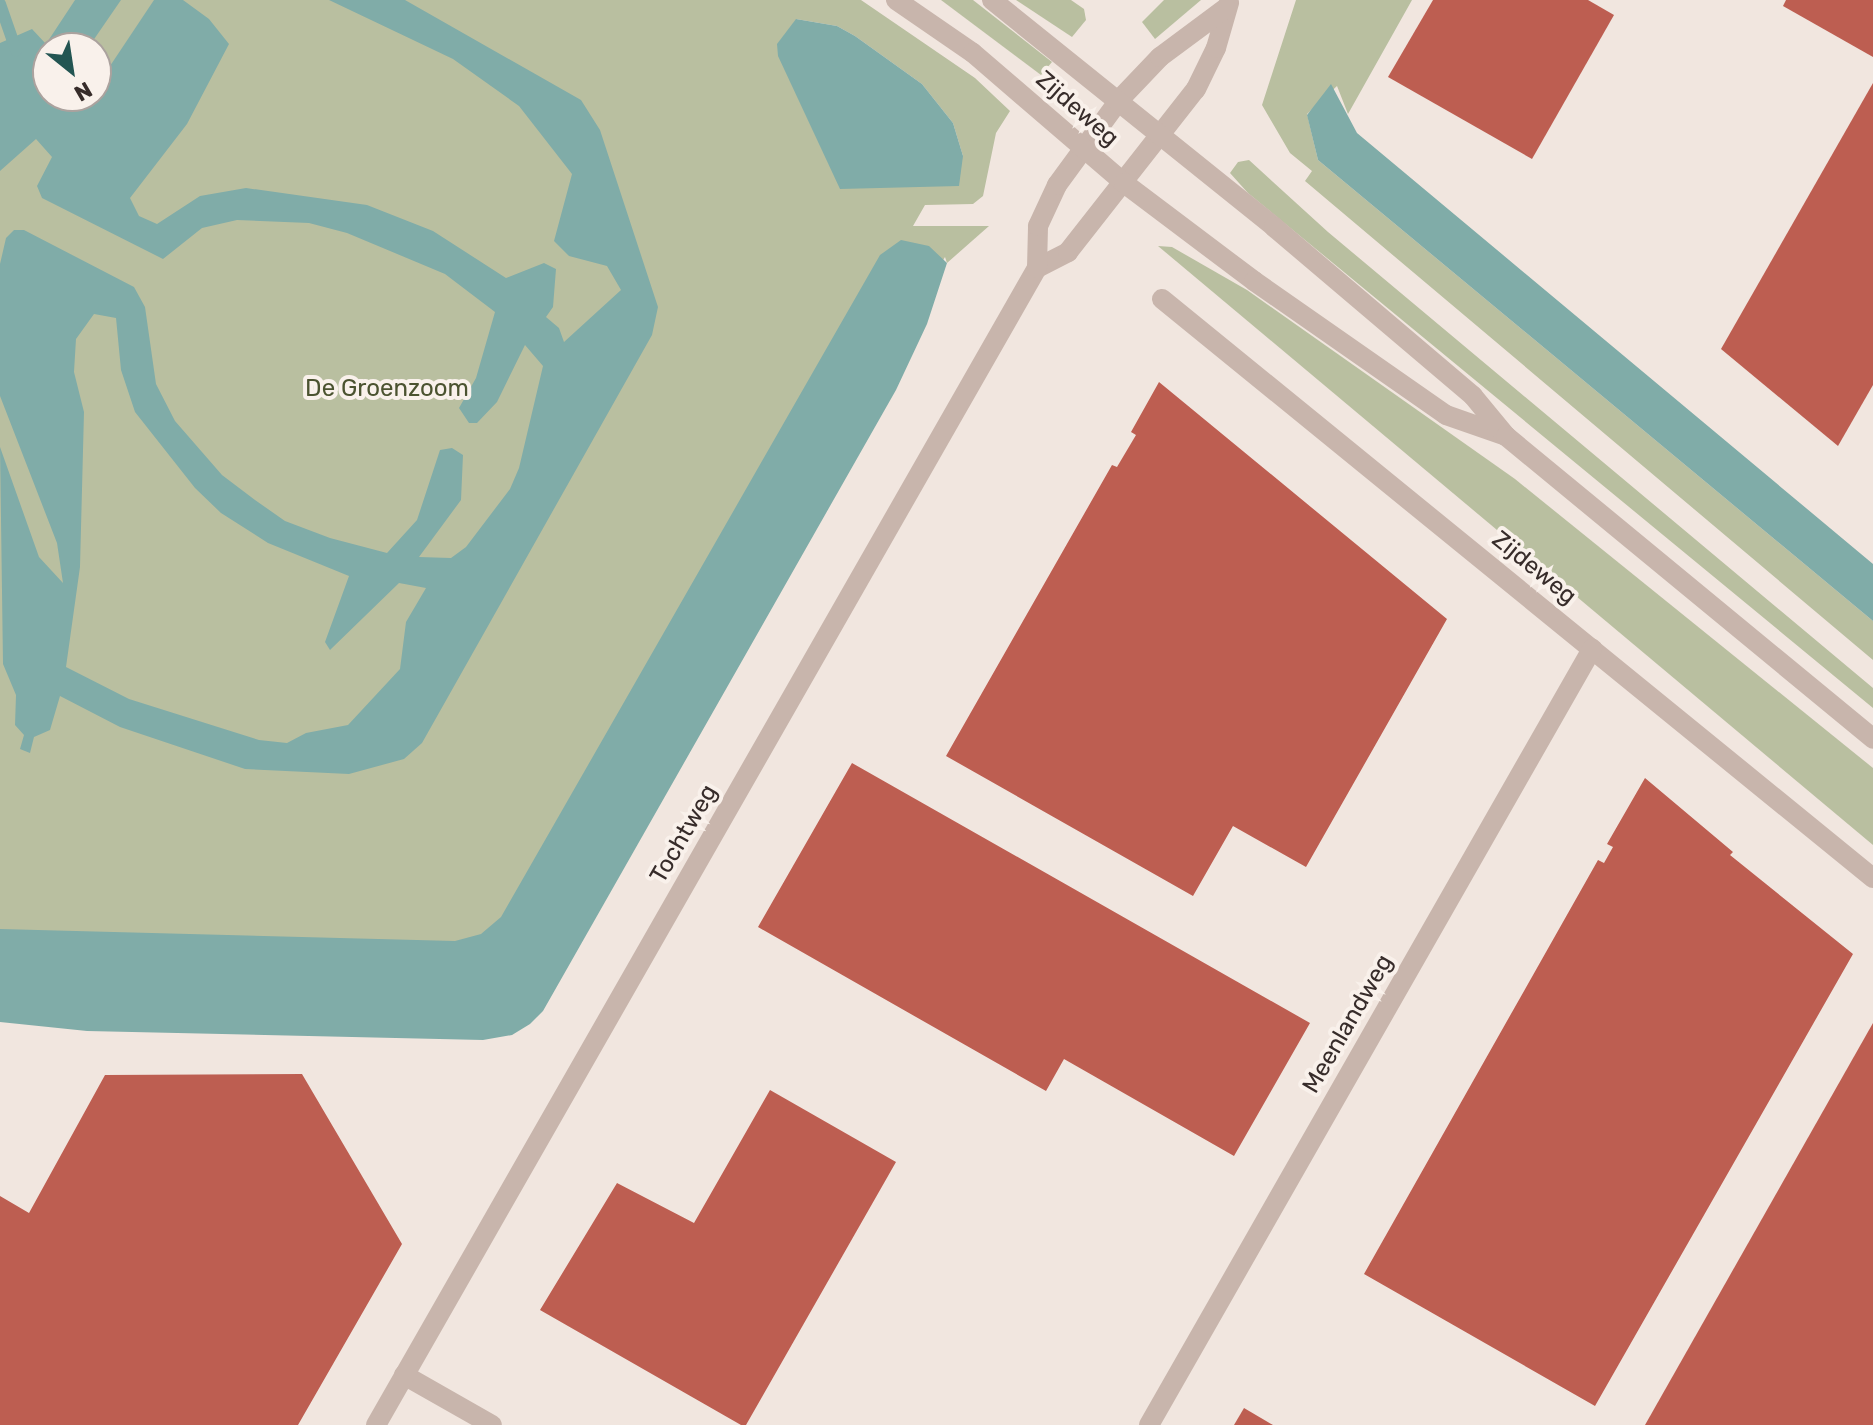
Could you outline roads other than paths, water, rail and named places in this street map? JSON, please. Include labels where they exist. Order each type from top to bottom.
[{"type":"street","name":"Zijdeweg","points":[[896,0],[973,53],[1124,183],[1446,415],[1506,436]]},
{"type":"street","name":"Zijdeweg","points":[[992,0],[1120,99],[1473,396],[1506,436],[1873,739]]},
{"type":"street","name":"Tochtweg","points":[[1037,268],[1068,252],[1196,89],[1216,48],[1228,4]]},
{"type":"street","name":"Tochtweg","points":[[376,1425],[1037,268],[1038,226],[1082,148],[1120,99],[1160,57],[1228,4]]},
{"type":"street","name":"Zijdeweg","points":[[1162,299],[1873,878]]},
{"type":"street","name":"Meenlandweg","points":[[1149,1425],[1592,649]]},
{"type":"street","points":[[404,1375],[492,1425]]},
{"type":"water","points":[[75,0],[121,0],[99,32],[54,32]]},
{"type":"water","points":[[154,0],[183,0],[209,19],[229,44],[187,124],[130,198],[139,216],[157,224],[200,196],[246,188],[367,205],[433,231],[506,278],[544,263],[556,269],[553,307],[546,317],[559,328],[564,342],[621,290],[607,266],[569,256],[554,241],[572,174],[519,106],[453,59],[329,0],[405,0],[581,100],[600,130],[658,307],[652,335],[422,743],[404,759],[349,774],[245,769],[120,727],[60,696],[50,730],[34,737],[30,753],[20,749],[24,735],[15,725],[16,695],[3,664],[0,447],[39,557],[63,583],[57,543],[0,396],[0,264],[6,238],[14,230],[24,230],[134,287],[145,307],[156,384],[175,421],[222,475],[285,521],[330,538],[387,553],[417,520],[440,450],[452,448],[463,455],[461,500],[419,557],[451,558],[466,547],[510,489],[519,468],[543,366],[525,345],[497,402],[477,423],[469,423],[459,408],[476,378],[495,312],[445,274],[347,233],[309,223],[237,220],[202,228],[163,259],[42,198],[37,186],[52,157],[36,139],[0,171],[0,43],[32,29],[35,32],[32,32],[32,112],[112,112],[112,63]],"holes":[[[94,314],[116,318],[121,370],[135,412],[195,488],[221,513],[268,543],[349,576],[325,642],[330,650],[399,583],[426,588],[406,622],[400,669],[348,725],[306,733],[287,743],[259,740],[129,699],[66,667],[80,567],[84,412],[74,372],[76,339]]]},
{"type":"water","points":[[796,19],[837,26],[922,84],[953,123],[963,156],[959,186],[840,189],[778,56],[777,44]]},
{"type":"water","points":[[1331,84],[1357,133],[1873,564],[1873,621],[1318,160],[1307,115]]},
{"type":"water","points":[[901,240],[929,246],[947,263],[927,324],[896,390],[543,1011],[530,1024],[512,1035],[483,1040],[87,1031],[0,1022],[0,929],[455,941],[481,934],[501,917],[880,255]]},
{"type":"waterway","points":[[0,4],[16,50]]},
{"type":"park label","name":"De Groenzoom","points":[[387,389]]}]
